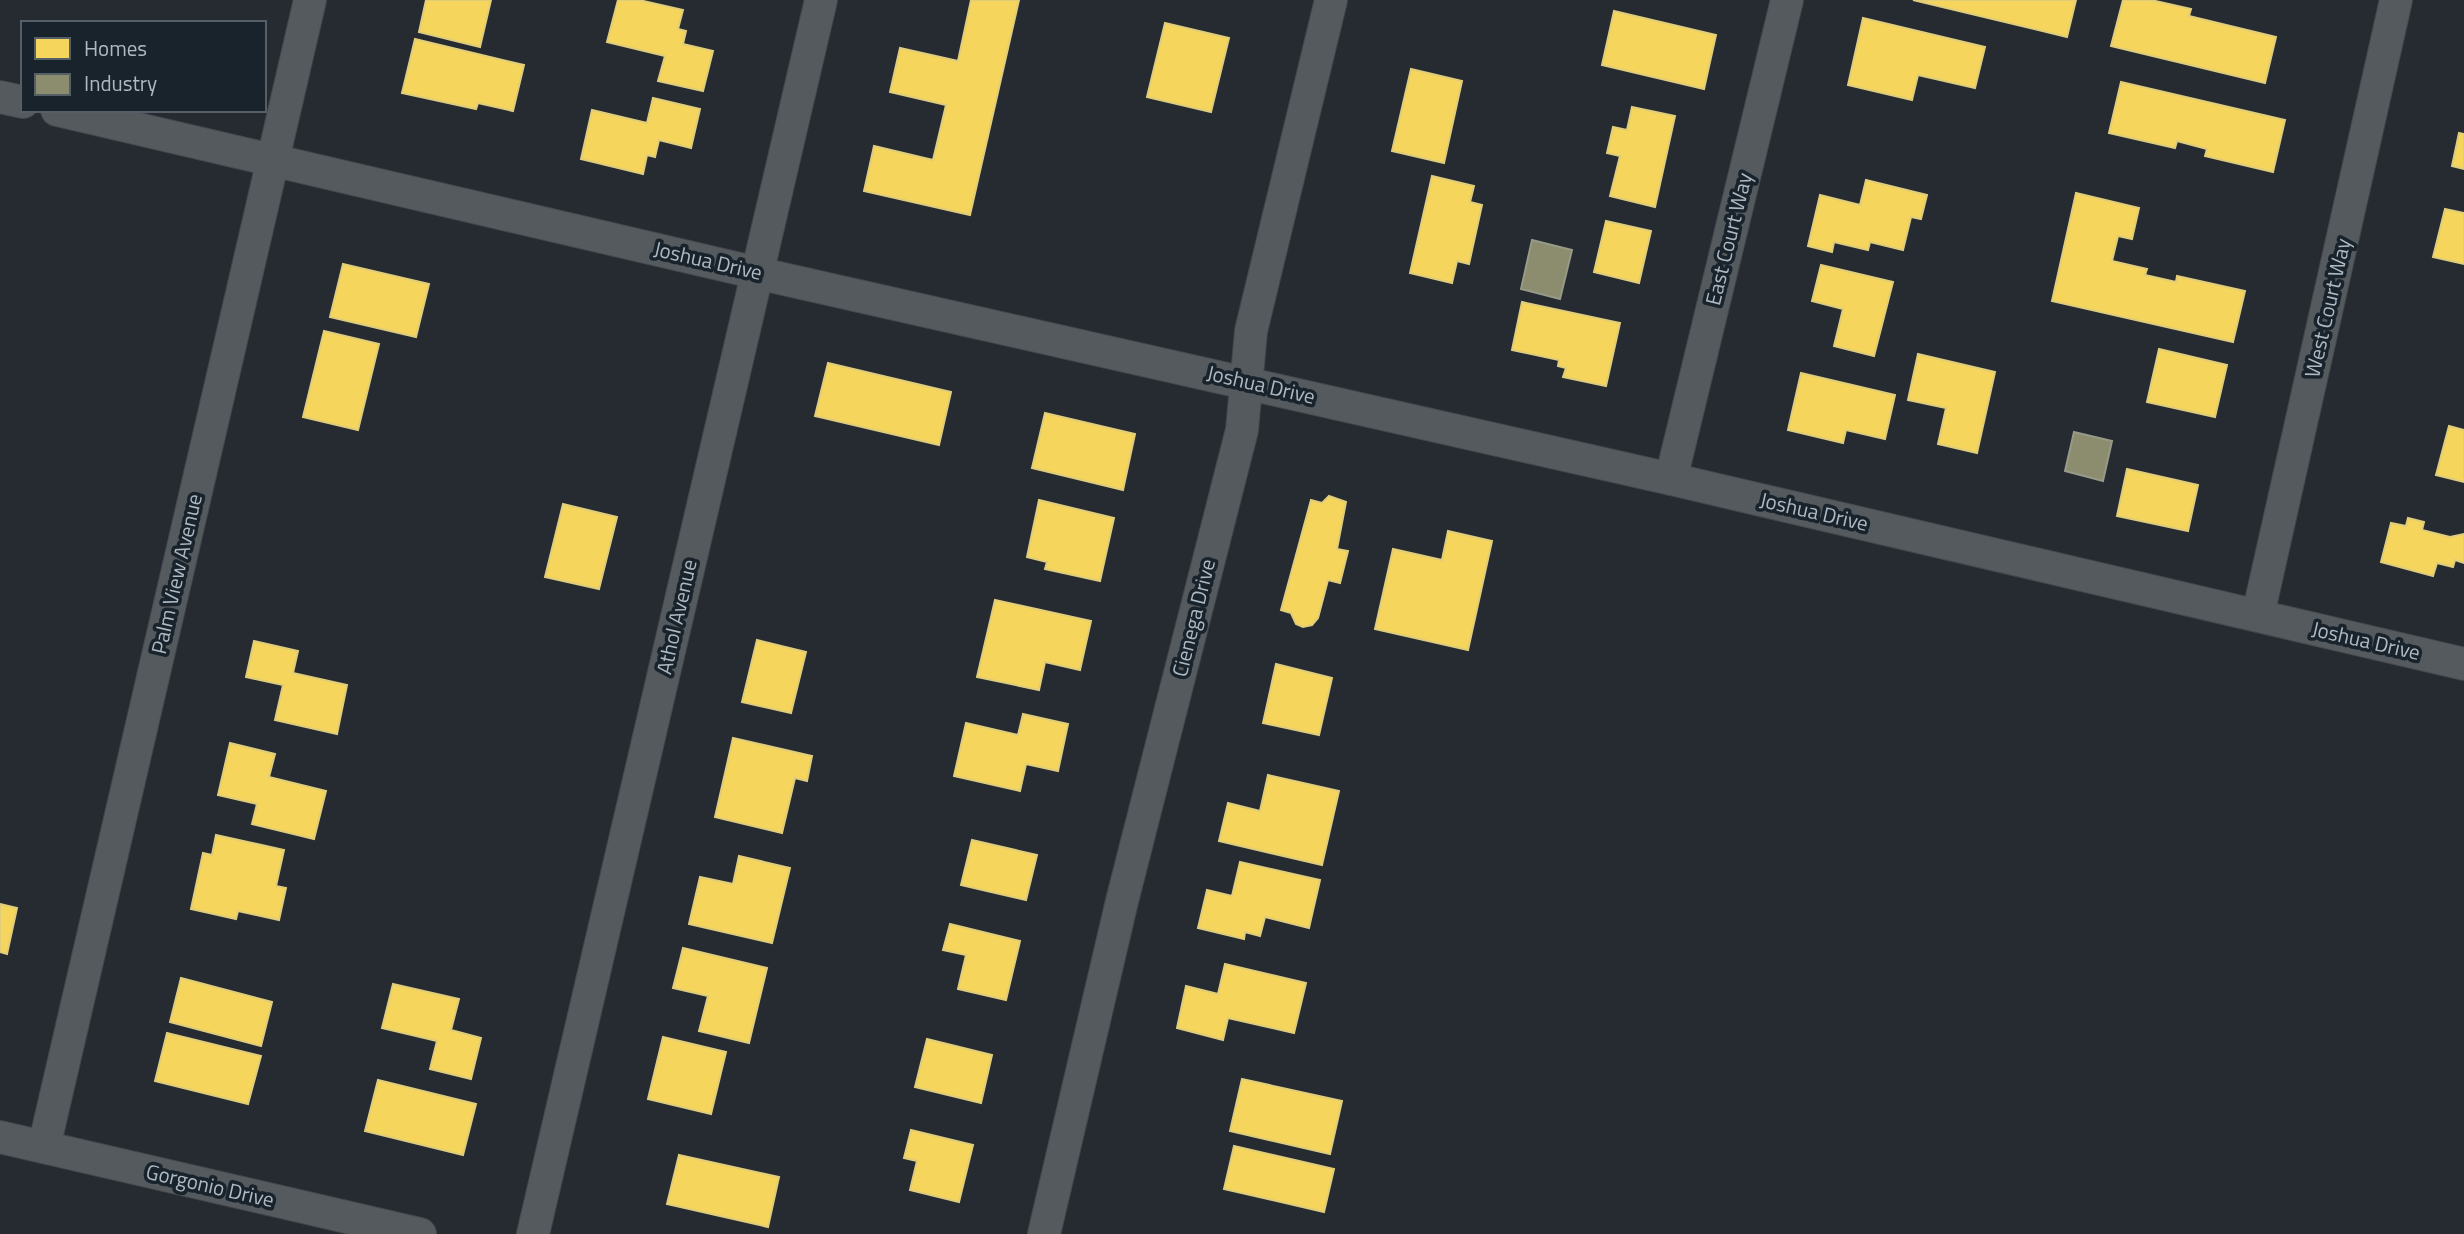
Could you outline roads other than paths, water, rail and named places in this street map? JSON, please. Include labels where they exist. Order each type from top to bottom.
[{"type":"street","name":"Palm View Avenue","points":[[44,1147],[310,0]]},
{"type":"street","name":"Athol Avenue","points":[[533,1234],[821,0]]},
{"type":"street","name":"Cienega Drive","points":[[1044,1234],[1122,901],[1242,429],[1251,331],[1331,0]]},
{"type":"street","name":"East Court Way","points":[[1671,479],[1787,0]]},
{"type":"street","name":"West Court Way","points":[[2258,615],[2396,0]]},
{"type":"street","points":[[0,97],[21,102]]},
{"type":"street","name":"Joshua Drive","points":[[65,112],[1671,479],[2464,664]]},
{"type":"street","name":"Gorgonio Drive","points":[[0,1137],[420,1234]]}]
